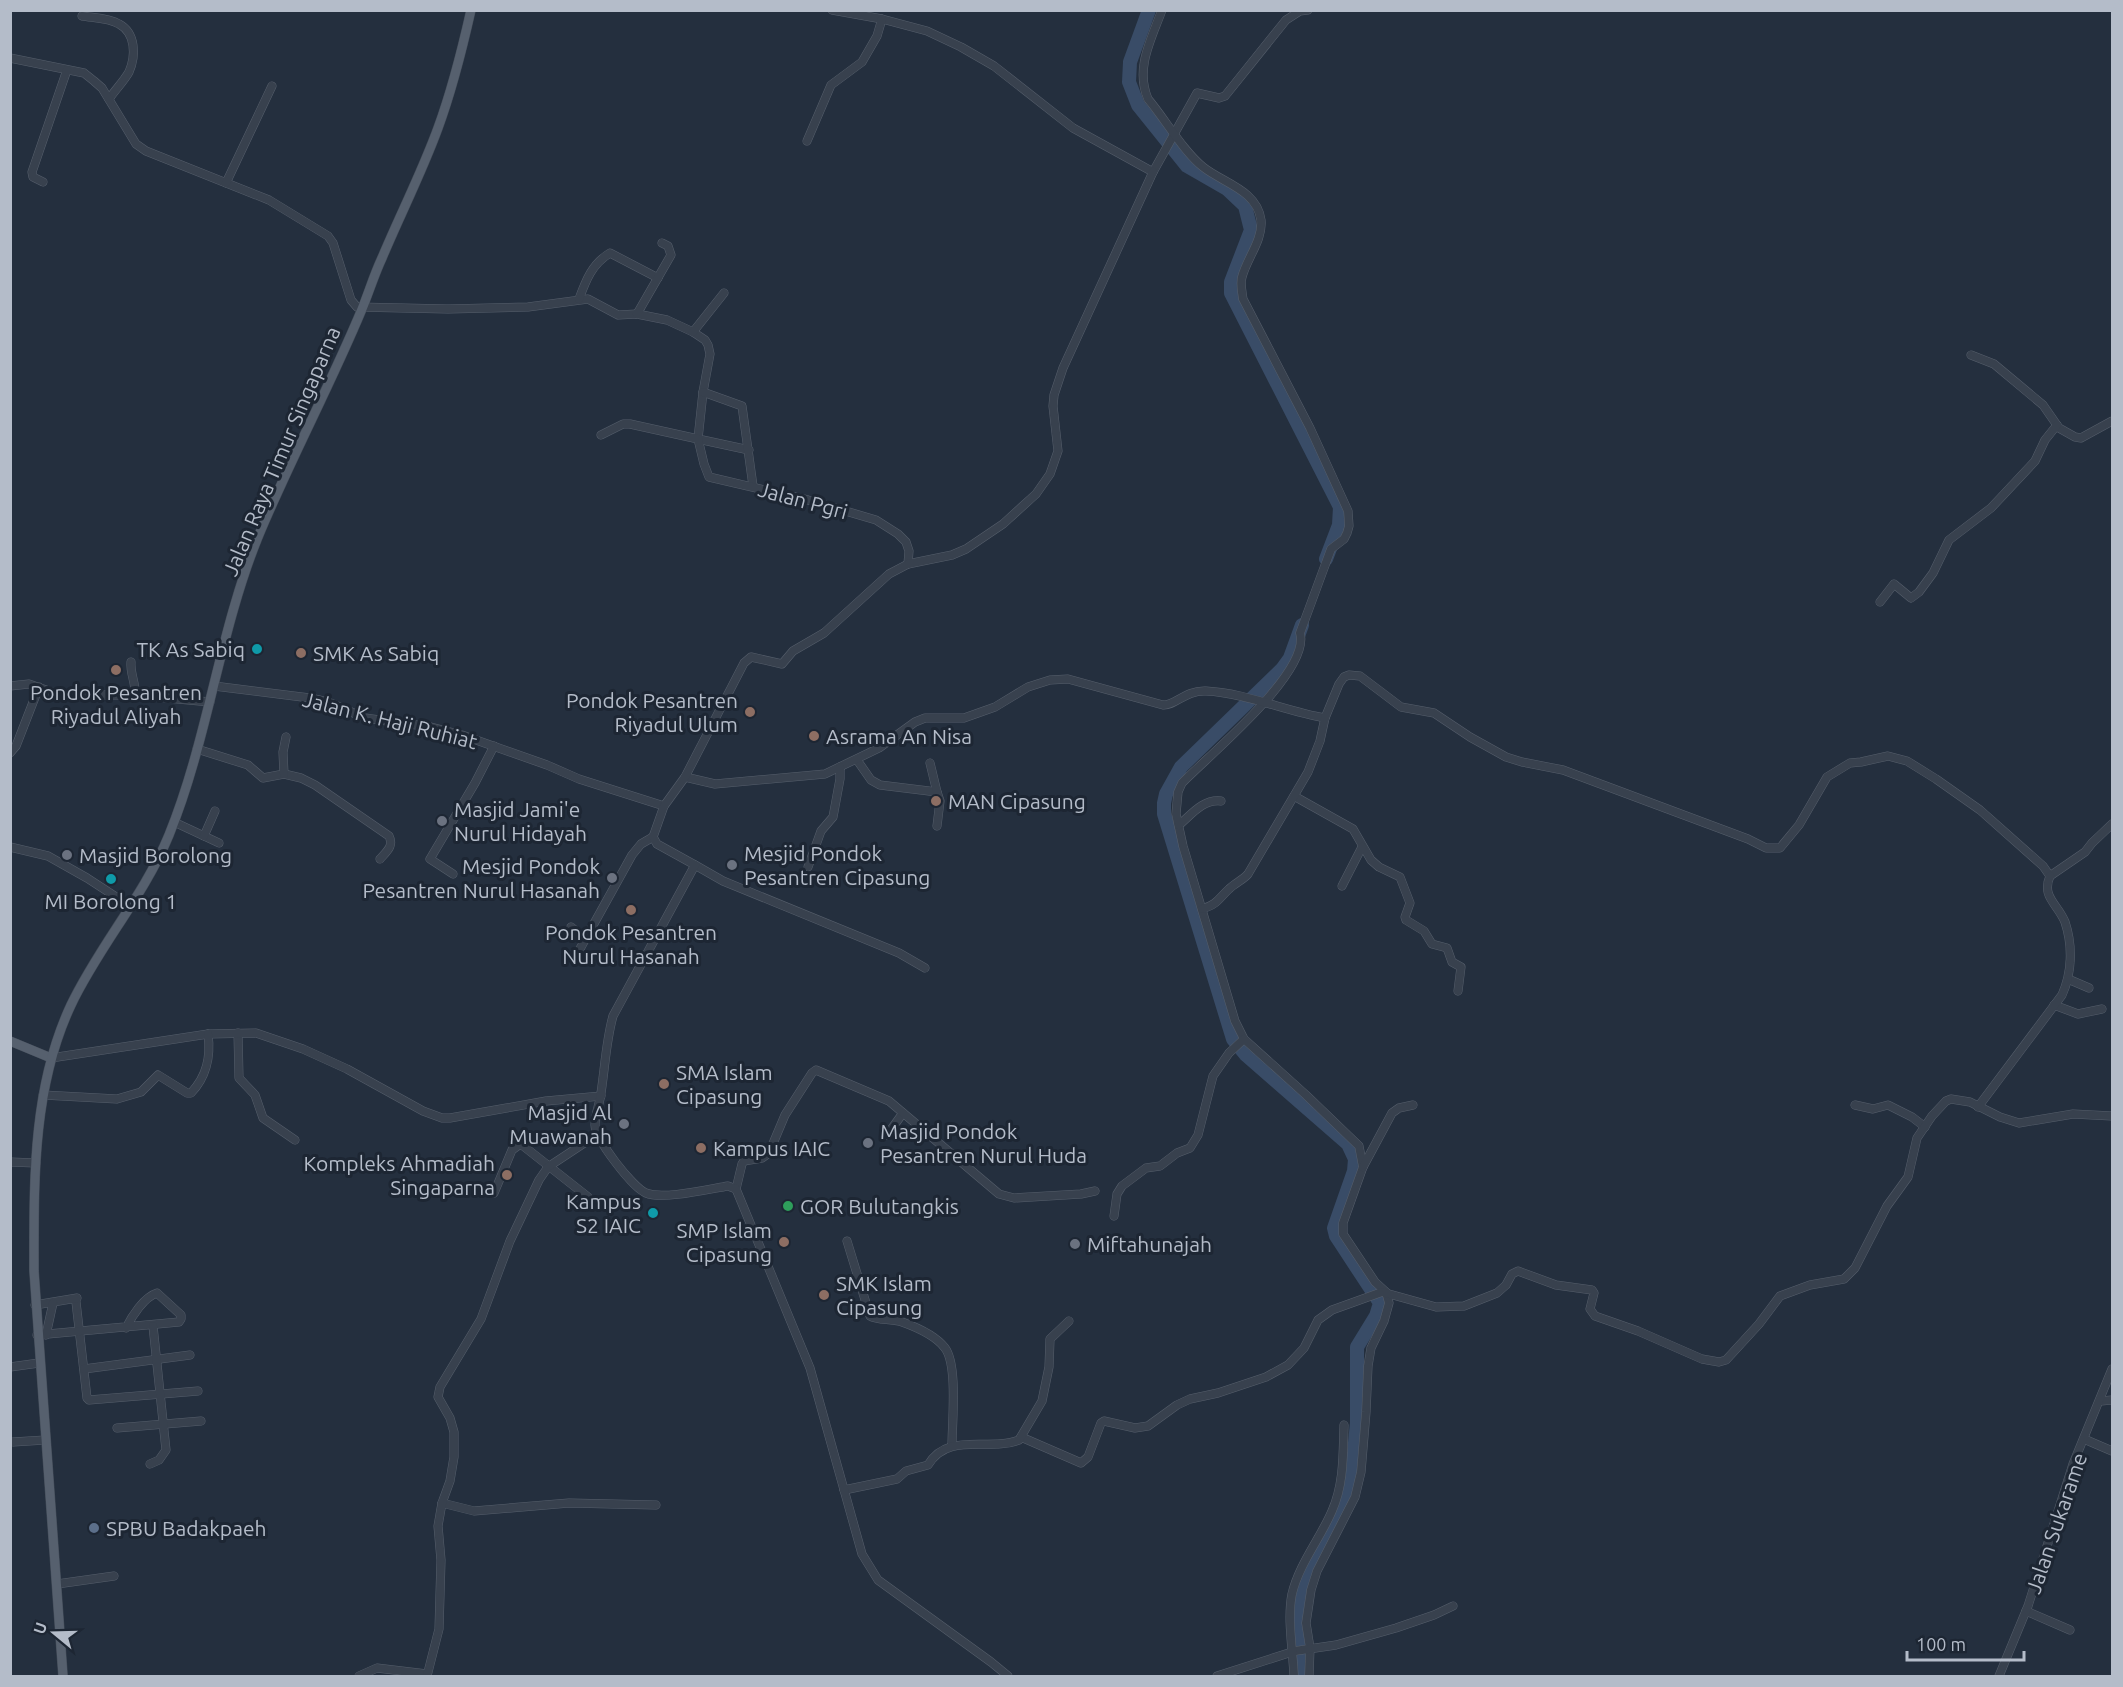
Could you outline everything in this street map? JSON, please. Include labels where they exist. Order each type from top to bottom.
[{"type":"main road","name":"Jalan Raya Timur Singaparna","points":[[63,1677],[39,1364],[41,1335],[35,1305],[34,1260],[36,1163],[42,1095],[51,1058],[71,1004],[98,954],[154,867],[174,822],[197,749],[230,621],[257,539],[362,308],[439,127],[461,57],[471,10]]},
{"type":"main road","points":[[10,1041],[51,1058]]},
{"type":"street","points":[[832,10],[882,19],[927,31],[961,47],[994,66],[1073,128],[1153,172]]},
{"type":"street","points":[[1162,10],[1148,46],[1142,77],[1148,99],[1191,155],[1203,167],[1247,194],[1259,210],[1262,224],[1242,277],[1243,299],[1305,418],[1348,511],[1349,525],[1344,539],[1331,549],[1300,633],[1301,646],[1293,666],[1277,690],[1261,702],[1182,783],[1177,802],[1179,825],[1235,1021],[1243,1040],[1353,1139],[1361,1153],[1363,1167]]},
{"type":"street","points":[[576,956],[632,855],[641,844],[653,837],[664,806],[686,777],[744,663],[751,657],[782,664],[793,651],[824,633],[889,574],[908,564],[952,555],[966,549],[1003,524],[1036,494],[1050,474],[1058,451],[1054,395],[1088,311],[1153,172],[1174,133],[1197,93],[1219,98],[1225,96],[1286,20],[1300,11],[1308,10]]},
{"type":"street","points":[[82,16],[117,22],[127,31],[133,43],[134,53],[128,73],[109,99]]},
{"type":"street","points":[[807,141],[831,85],[862,62],[877,36],[882,19]]},
{"type":"street","points":[[11,60],[84,74],[94,81],[109,99],[136,144],[146,151],[269,200],[328,236],[333,243],[351,300],[357,307],[528,307],[592,299],[618,315],[637,314],[657,317],[693,332],[705,340],[710,354],[698,439]]},
{"type":"street","points":[[43,182],[33,177],[32,172],[67,70]]},
{"type":"street","points":[[226,183],[272,86]]},
{"type":"street","points":[[637,314],[671,255],[668,246],[662,243]]},
{"type":"street","points":[[579,299],[589,274],[597,262],[610,254],[658,278]]},
{"type":"street","points":[[693,332],[724,293]]},
{"type":"street","points":[[1971,355],[1994,364],[2043,405],[2056,425],[2079,438],[2112,421]]},
{"type":"street","points":[[703,392],[742,406],[753,486]]},
{"type":"street","points":[[601,435],[623,424],[630,424],[749,450]]},
{"type":"street","points":[[1880,602],[1894,584],[1911,598],[1919,592],[1933,573],[1949,540],[1991,508],[2035,461],[2045,440],[2056,425]]},
{"type":"street","name":"Jalan Pgri","points":[[698,439],[709,477],[753,486],[876,520],[906,542],[909,551],[908,564]]},
{"type":"street","points":[[131,662],[130,671],[136,689],[135,695]]},
{"type":"street","points":[[1202,909],[1215,905],[1230,887],[1248,874],[1308,772],[1317,750],[1325,718],[1341,680],[1354,674],[1360,676],[1401,707],[1434,713],[1506,757],[1563,770],[1770,849],[1780,848],[1794,832],[1816,799],[1822,783],[1834,771],[1850,763],[1888,756],[1897,757],[1922,770],[1980,810],[2043,866],[2050,876]]},
{"type":"street","points":[[686,777],[715,784],[817,776],[857,760],[879,748],[915,722],[925,718],[973,716],[1028,687],[1050,680],[1068,680],[1162,705],[1168,705],[1196,691],[1207,691],[1245,697],[1325,718]]},
{"type":"street","points":[[10,686],[29,684],[63,696],[73,697],[135,695],[210,702]]},
{"type":"street","name":"Jalan K. Haji Ruhiat","points":[[214,686],[310,698],[328,702],[365,718],[462,735],[547,765],[579,779],[664,806]]},
{"type":"street","points":[[10,753],[16,746],[39,687]]},
{"type":"street","points":[[284,774],[283,752],[286,737]]},
{"type":"street","points":[[453,874],[430,859],[494,746]]},
{"type":"street","points":[[197,749],[248,765],[263,778],[293,774],[315,784],[389,836],[391,845],[380,859]]},
{"type":"street","points":[[857,760],[871,780],[880,785],[937,792]]},
{"type":"street","points":[[930,764],[940,801],[937,826]]},
{"type":"street","points":[[808,867],[821,831],[833,817],[840,767]]},
{"type":"street","points":[[1294,796],[1348,825],[1356,833],[1362,847],[1375,864],[1398,875],[1410,903],[1406,920],[1424,931],[1432,944],[1448,948],[1452,962],[1461,966],[1458,991]]},
{"type":"street","points":[[1179,825],[1203,804],[1221,801]]},
{"type":"street","points":[[204,836],[215,811]]},
{"type":"street","points":[[174,822],[219,843]]},
{"type":"street","points":[[1978,1107],[2062,995],[2068,979],[2071,969],[2066,928],[2058,908],[2047,894],[2046,885],[2050,876],[2085,852],[2112,824]]},
{"type":"street","points":[[653,837],[657,844],[723,881],[899,953],[925,968]]},
{"type":"street","points":[[10,846],[48,856],[130,906]]},
{"type":"street","points":[[1342,886],[1362,847]]},
{"type":"street","points":[[695,865],[613,1016],[595,1124],[598,1134],[628,1180],[647,1193],[660,1196],[732,1188]]},
{"type":"street","points":[[571,927],[585,938]]},
{"type":"street","points":[[2068,979],[2089,988]]},
{"type":"street","points":[[2054,1005],[2078,1014],[2102,1009]]},
{"type":"street","points":[[238,1033],[241,1082],[255,1095],[263,1118],[295,1140]]},
{"type":"street","points":[[51,1058],[208,1034],[256,1033],[303,1049],[347,1069],[423,1111],[442,1118],[546,1101],[601,1096]]},
{"type":"street","points":[[42,1095],[117,1100],[141,1092],[158,1075],[191,1093],[206,1071],[210,1050],[208,1034]]},
{"type":"street","points":[[1114,1216],[1117,1194],[1122,1185],[1146,1168],[1160,1166],[1177,1153],[1190,1148],[1198,1135],[1213,1076],[1243,1040]]},
{"type":"street","points":[[1008,1677],[991,1662],[878,1580],[862,1554],[810,1368],[732,1188],[744,1161],[766,1157],[769,1153],[785,1115],[812,1072],[816,1070],[884,1098],[999,1194],[1014,1198],[1095,1191]]},
{"type":"street","points":[[1021,1437],[1081,1463],[1088,1457],[1101,1423],[1104,1421],[1135,1428],[1148,1426],[1177,1405],[1190,1399],[1218,1393],[1266,1377],[1288,1365],[1304,1348],[1318,1320],[1332,1310],[1383,1293],[1436,1307],[1464,1306],[1497,1293],[1506,1285],[1512,1274],[1518,1271],[1556,1285],[1592,1290],[1594,1293],[1590,1309],[1595,1316],[1638,1331],[1702,1359],[1719,1362],[1726,1360],[1760,1324],[1780,1296],[1810,1285],[1844,1279],[1855,1268],[1887,1206],[1908,1177],[1917,1138],[1940,1105],[1946,1101],[1951,1099],[1970,1102],[2019,1123],[2073,1114],[2112,1116]]},
{"type":"street","points":[[1855,1105],[1872,1109],[1888,1106],[1925,1126]]},
{"type":"street","points":[[1309,1677],[1306,1623],[1311,1590],[1317,1571],[1355,1497],[1360,1472],[1371,1348],[1389,1303],[1343,1234],[1342,1223],[1363,1167],[1392,1113],[1399,1108],[1413,1106]]},
{"type":"street","points":[[887,1134],[903,1113]]},
{"type":"street","points":[[359,1677],[377,1668],[427,1675],[439,1629],[441,1560],[438,1526],[454,1457],[454,1432],[450,1418],[438,1397],[440,1387],[481,1319],[510,1241],[539,1180],[548,1167],[598,1134]]},
{"type":"street","points":[[494,1193],[512,1150],[522,1145],[588,1197]]},
{"type":"street","points":[[10,1162],[36,1163]]},
{"type":"street","points":[[847,1241],[870,1316],[899,1321],[923,1332],[941,1344],[948,1354],[953,1378],[952,1445]]},
{"type":"street","points":[[53,1303],[41,1335],[153,1326],[179,1322],[181,1319],[179,1311],[157,1293],[151,1295],[126,1328]]},
{"type":"street","points":[[35,1305],[77,1300],[89,1400],[198,1391]]},
{"type":"street","points":[[844,1490],[897,1479],[906,1471],[928,1465],[932,1458],[952,1445],[1010,1443],[1021,1437],[1042,1401],[1049,1367],[1050,1339],[1069,1321]]},
{"type":"street","points":[[150,1464],[159,1460],[166,1450],[153,1326]]},
{"type":"street","points":[[84,1369],[190,1354]]},
{"type":"street","points":[[10,1367],[39,1364]]},
{"type":"street","name":"Jalan Sukarame","points":[[1999,1677],[2026,1611],[2073,1464],[2101,1401],[2112,1369]]},
{"type":"street","points":[[2101,1401],[2112,1400]]},
{"type":"street","points":[[117,1428],[201,1421]]},
{"type":"street","points":[[1294,1677],[1293,1594],[1304,1565],[1331,1514],[1340,1487],[1344,1425]]},
{"type":"street","points":[[2084,1439],[2112,1450]]},
{"type":"street","points":[[13,1442],[45,1440]]},
{"type":"street","points":[[442,1503],[474,1511],[569,1503],[656,1505]]},
{"type":"street","points":[[57,1584],[114,1576]]},
{"type":"street","points":[[1217,1677],[1293,1652],[1336,1645],[1396,1628],[1453,1606]]},
{"type":"street","points":[[2026,1611],[2070,1630]]},
{"type":"waterway","points":[[1149,10],[1130,62],[1129,82],[1138,105],[1187,166],[1227,189],[1245,206],[1251,230],[1231,282],[1231,293],[1340,507],[1339,525],[1326,559]]},
{"type":"waterway","points":[[1300,1676],[1299,1593],[1305,1576],[1347,1498],[1351,1482],[1357,1423],[1357,1347],[1376,1316],[1380,1303],[1336,1236],[1334,1228],[1354,1171],[1355,1159],[1348,1144],[1246,1055],[1233,1039],[1164,814],[1164,803],[1166,794],[1181,767],[1282,669],[1290,658],[1302,625]]},
{"type":"place","name":"TK As Sabiq","points":[[257,649]]},
{"type":"place","name":"SMK As Sabiq","points":[[301,653]]},
{"type":"place","name":"Pondok Pesantren Riyadul Aliyah","points":[[116,670]]},
{"type":"place","name":"Pondok Pesantren Riyadul Ulum","points":[[750,712]]},
{"type":"place","name":"Asrama An Nisa","points":[[814,736]]},
{"type":"place","name":"MAN Cipasung","points":[[936,801]]},
{"type":"place","name":"Masjid Jami'e Nurul Hidayah","points":[[442,821]]},
{"type":"place","name":"Masjid Borolong","points":[[67,855]]},
{"type":"place","name":"Mesjid Pondok Pesantren Cipasung","points":[[732,865]]},
{"type":"place","name":"Mesjid Pondok Pesantren Nurul Hasanah","points":[[612,878]]},
{"type":"place","name":"MI Borolong 1","points":[[111,879]]},
{"type":"place","name":"Pondok Pesantren Nurul Hasanah","points":[[631,910]]},
{"type":"place","name":"SMA Islam Cipasung","points":[[664,1084]]},
{"type":"place","name":"Masjid Al Muawanah","points":[[624,1124]]},
{"type":"place","name":"Masjid Pondok Pesantren Nurul Huda","points":[[868,1143]]},
{"type":"place","name":"Kampus IAIC","points":[[701,1148]]},
{"type":"place","name":"Kompleks Ahmadiah Singaparna","points":[[507,1175]]},
{"type":"place","name":"GOR Bulutangkis","points":[[788,1206]]},
{"type":"place","name":"Kampus S2 IAIC","points":[[653,1213]]},
{"type":"place","name":"SMP Islam Cipasung","points":[[784,1242]]},
{"type":"place","name":"Miftahunajah","points":[[1075,1244]]},
{"type":"place","name":"SMK Islam Cipasung","points":[[824,1295]]},
{"type":"place","name":"SPBU Badakpaeh","points":[[94,1528]]}]
